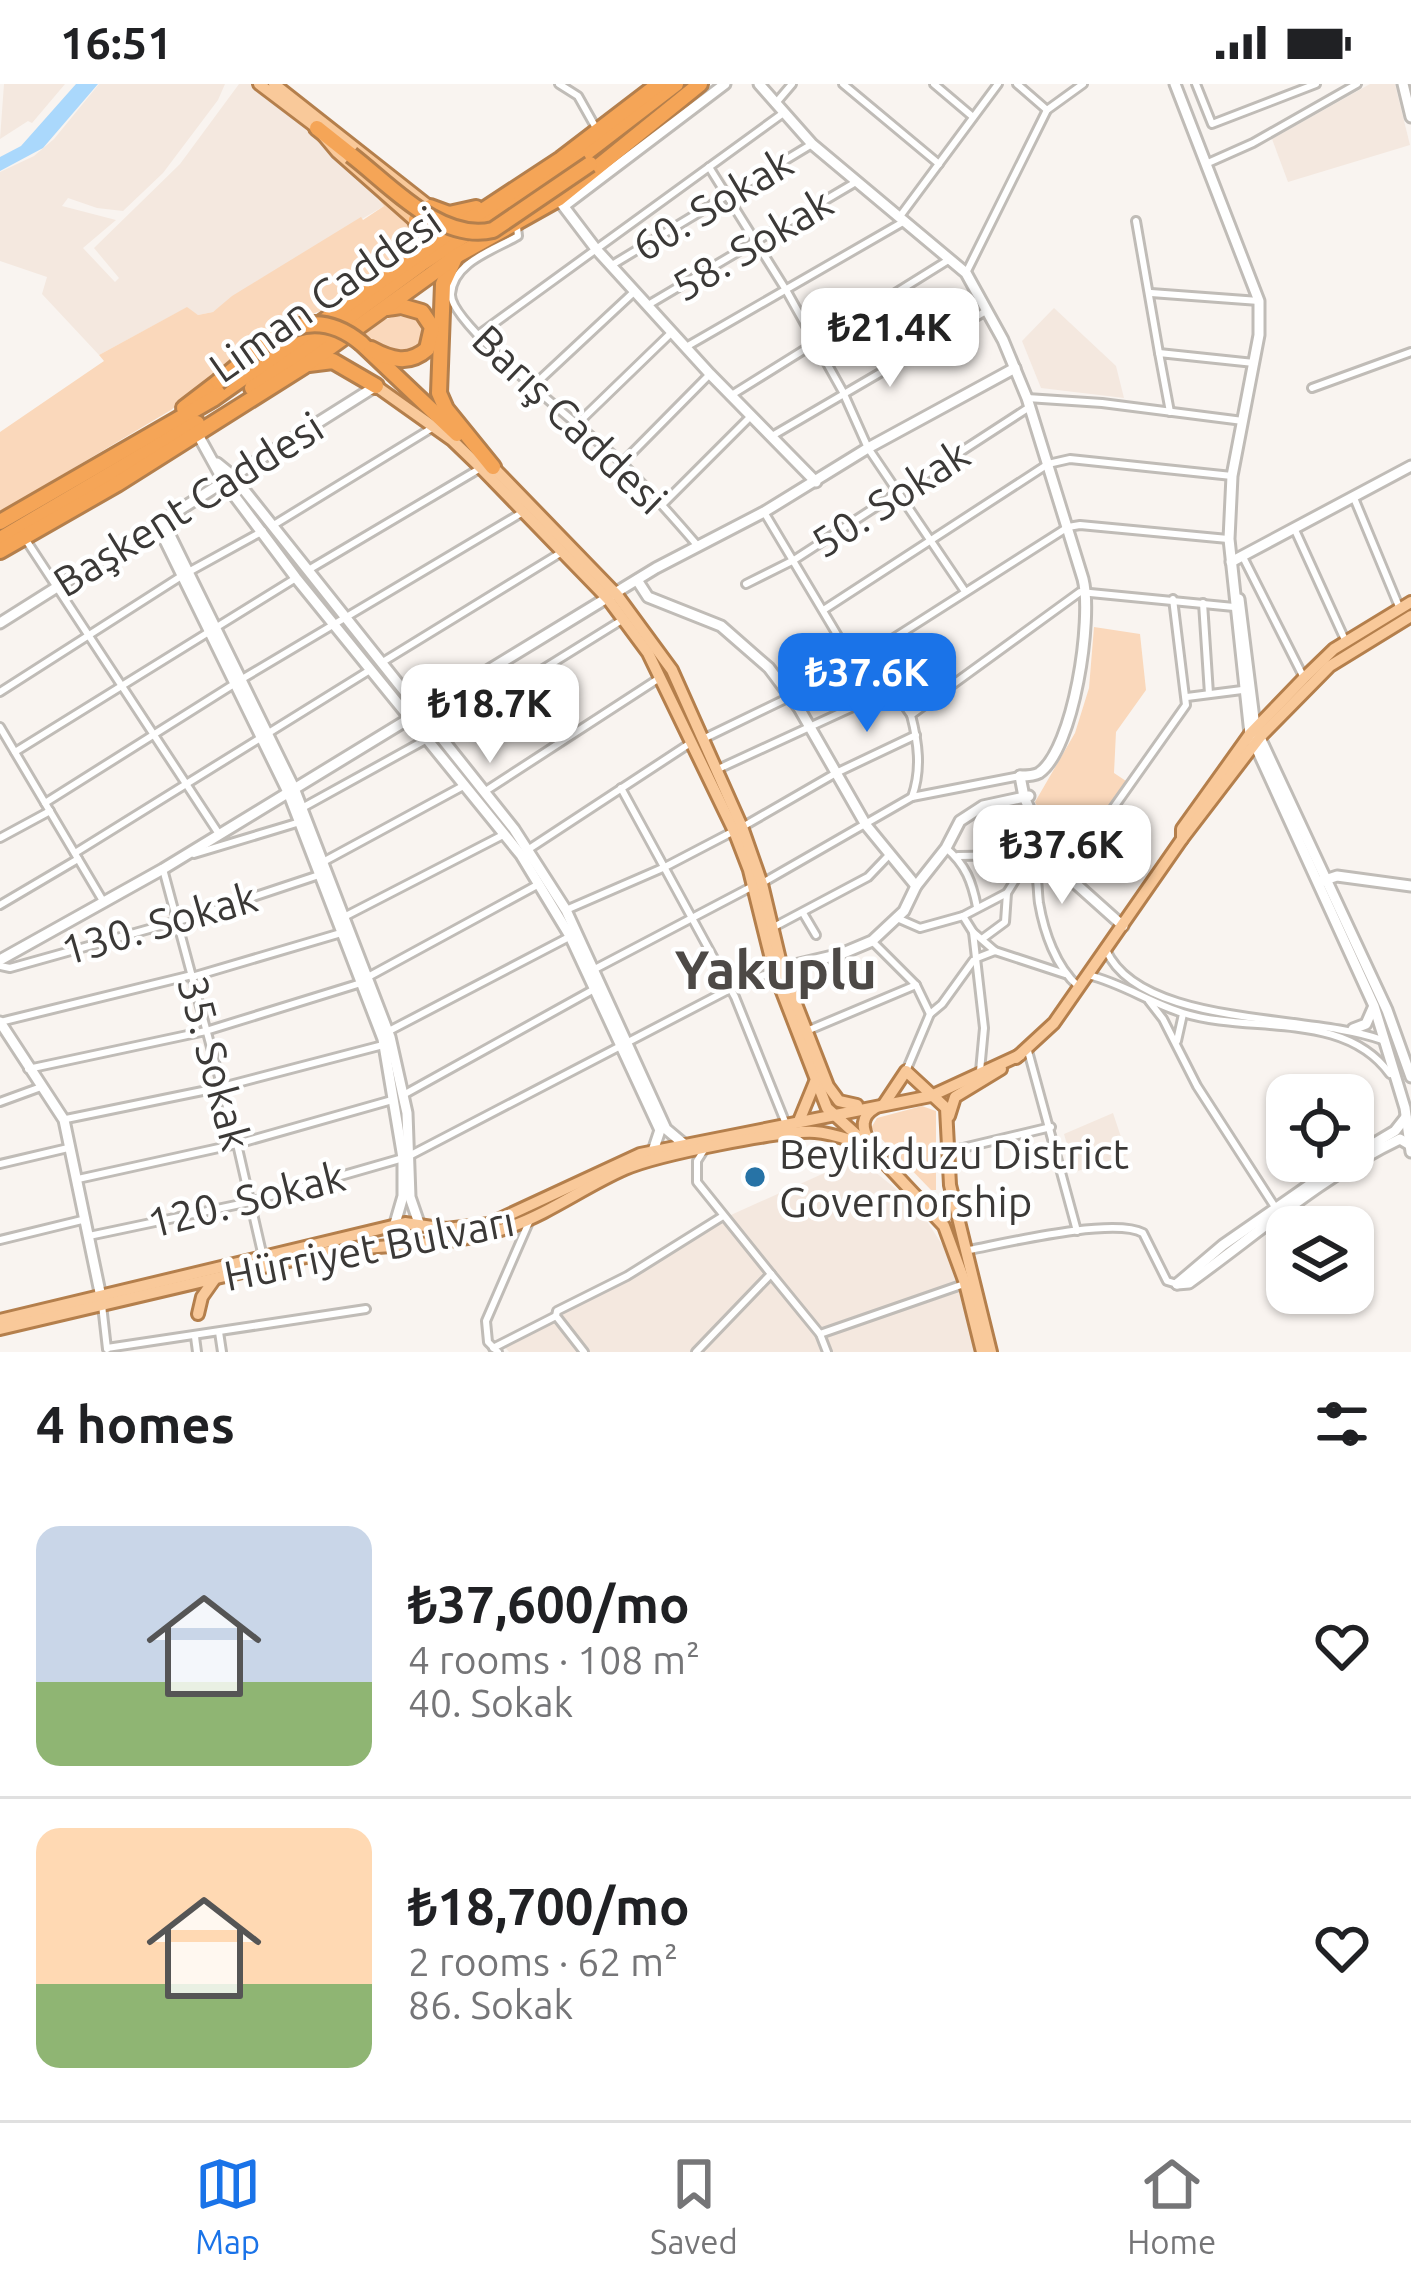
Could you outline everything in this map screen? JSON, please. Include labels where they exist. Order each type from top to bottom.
[{"type":"highway","name":"Liman Caddesi","points":[[2,520],[213,399],[659,84]]},
{"type":"highway","name":"Liman Caddesi","points":[[0,539],[295,359],[422,264],[564,170],[676,84]]},
{"type":"highway","points":[[317,128],[434,218],[477,234],[493,230],[590,164],[696,84]]},
{"type":"highway","points":[[0,551],[304,366],[458,255],[561,202],[696,84]]},
{"type":"highway","points":[[430,207],[460,214],[508,195]]},
{"type":"highway","points":[[354,302],[419,244],[422,236],[416,220]]},
{"type":"highway","points":[[458,255],[443,284],[439,393],[487,468]]},
{"type":"highway","points":[[111,459],[296,326],[333,325],[380,354],[401,360],[428,349],[432,327],[422,312],[401,305],[371,316]]},
{"type":"highway","points":[[361,343],[487,468]]},
{"type":"highway","points":[[304,366],[333,361],[376,386]]},
{"type":"main road","points":[[259,84],[317,128],[337,152],[427,230],[435,229],[440,221],[430,207],[274,84]]},
{"type":"main road","points":[[376,386],[487,468],[658,646],[738,829]]},
{"type":"main road","points":[[487,468],[523,512],[612,597],[716,770],[772,928],[778,969],[834,1096],[846,1104],[881,1105]]},
{"type":"main road","name":"Hürriyet Bulvarı","points":[[949,1117],[956,1097],[1024,1053],[1079,987],[1182,839],[1183,829],[1304,678],[1346,642],[1407,609]]},
{"type":"main road","name":"Hürriyet Bulvarı","points":[[1254,736],[1330,666],[1407,609]]},
{"type":"main road","points":[[757,885],[778,969],[832,1114],[944,1226],[969,1282]]},
{"type":"main road","name":"Hürriyet Bulvarı","points":[[0,1325],[405,1223],[489,1224],[620,1161],[931,1096],[1024,1053]]},
{"type":"main road","points":[[871,1148],[862,1126],[906,1071],[943,1104],[949,1117],[950,1185],[987,1352]]},
{"type":"main road","points":[[972,1086],[980,1071]]},
{"type":"main road","points":[[792,1123],[816,1078]]},
{"type":"main road","name":"Hürriyet Bulvarı","points":[[101,1301],[327,1252],[489,1232],[527,1219],[634,1165],[704,1150],[815,1132],[871,1148]]},
{"type":"main road","points":[[918,1196],[939,1197],[950,1185]]},
{"type":"main road","points":[[392,1228],[395,1240],[410,1245],[426,1234],[421,1226]]},
{"type":"main road","points":[[198,1314],[202,1297],[218,1276]]},
{"type":"main road","points":[[169,1289],[186,1296],[198,1314]]},
{"type":"street","points":[[559,84],[578,96],[598,131]]},
{"type":"street","points":[[724,84],[561,202],[596,249],[816,482]]},
{"type":"street","points":[[759,84],[812,144],[966,273],[1016,368],[1086,590],[1074,709],[1026,797],[969,813],[959,821],[950,851],[916,886],[898,918],[872,941],[841,954],[778,969]]},
{"type":"street","points":[[775,104],[791,84]]},
{"type":"street","points":[[843,84],[938,164]]},
{"type":"street","points":[[934,84],[974,117]]},
{"type":"street","points":[[686,347],[903,217],[998,84]]},
{"type":"street","points":[[1017,84],[1047,110]]},
{"type":"street","points":[[966,273],[1047,110],[1083,84]]},
{"type":"street","points":[[1106,950],[1129,979],[1162,995],[1226,1017],[1347,1037],[1375,1055],[1401,1087],[1408,1068],[1254,736],[1242,690],[1229,539],[1232,476],[1259,335],[1259,301],[1175,84]]},
{"type":"street","points":[[1196,84],[1212,124],[1316,84]]},
{"type":"street","points":[[1204,165],[1357,84]]},
{"type":"street","points":[[1408,84],[1411,117]]},
{"type":"street","points":[[478,335],[782,114]]},
{"type":"street","name":"60. Sokak","points":[[612,265],[812,144]]},
{"type":"street","points":[[709,167],[815,343],[868,448],[964,590]]},
{"type":"street","name":"58. Sokak","points":[[648,305],[857,182]]},
{"type":"street","points":[[1136,220],[1170,412]]},
{"type":"street","name":"Barış Caddesi","points":[[517,226],[518,236],[469,263],[451,290],[452,304],[532,387],[622,463],[697,545]]},
{"type":"street","points":[[730,396],[950,260]]},
{"type":"street","points":[[532,387],[635,291]]},
{"type":"street","points":[[1150,293],[1259,301]]},
{"type":"street","points":[[772,436],[988,310]]},
{"type":"street","points":[[578,423],[672,332]]},
{"type":"street","points":[[1312,388],[1411,352]]},
{"type":"street","points":[[1159,353],[1254,363]]},
{"type":"street","points":[[0,963],[637,580],[1016,368]]},
{"type":"street","points":[[622,463],[710,374]]},
{"type":"street","name":"Başkent Caddesi","points":[[0,623],[376,386]]},
{"type":"street","points":[[1028,402],[1243,421]]},
{"type":"street","name":"50. Sokak","points":[[746,584],[794,560],[898,493],[1028,402]]},
{"type":"street","points":[[662,505],[751,416]]},
{"type":"street","points":[[0,692],[434,427]]},
{"type":"street","points":[[197,434],[267,529],[307,571],[374,667],[525,852],[539,884],[574,934],[598,987]]},
{"type":"street","points":[[825,609],[1048,464],[1070,459],[1232,476]]},
{"type":"street","points":[[307,571],[487,468]]},
{"type":"street","points":[[1231,562],[1410,468]]},
{"type":"street","points":[[1354,498],[1407,609]]},
{"type":"street","points":[[0,838],[239,681],[523,512]]},
{"type":"street","points":[[764,512],[854,663]]},
{"type":"street","points":[[159,520],[302,808],[386,1039],[399,1097],[410,1197],[421,1226]]},
{"type":"street","points":[[525,852],[697,740],[868,655],[1067,527],[1229,539]]},
{"type":"street","points":[[267,529],[296,578],[338,621]]},
{"type":"street","points":[[1295,530],[1346,642]]},
{"type":"street","points":[[24,537],[220,834]]},
{"type":"street","points":[[0,905],[264,733],[562,552]]},
{"type":"street","points":[[1244,557],[1304,678]]},
{"type":"street","points":[[15,752],[296,578]]},
{"type":"street","points":[[637,580],[648,597],[721,626],[770,668],[791,695],[866,825],[916,886]]},
{"type":"street","points":[[1020,776],[1037,765],[1067,714],[1086,590]]},
{"type":"street","points":[[911,715],[1086,590],[1234,607]]},
{"type":"street","points":[[1234,590],[1246,636],[1254,736]]},
{"type":"street","points":[[1066,875],[1186,704],[1173,599]]},
{"type":"street","points":[[1204,603],[1209,694]]},
{"type":"street","points":[[302,808],[432,737],[624,619]]},
{"type":"street","points":[[868,655],[911,715],[919,780],[922,788],[935,792]]},
{"type":"street","points":[[484,792],[661,677]]},
{"type":"street","points":[[716,770],[892,689]]},
{"type":"street","points":[[1186,697],[1242,690]]},
{"type":"street","points":[[0,727],[103,901]]},
{"type":"street","points":[[566,910],[665,867],[836,773],[916,735]]},
{"type":"street","points":[[593,970],[757,885],[912,796],[1034,775],[1043,768]]},
{"type":"street","points":[[1020,776],[1026,781],[1034,824],[1051,855],[1066,875],[1123,926]]},
{"type":"street","points":[[912,796],[919,780]]},
{"type":"street","points":[[469,783],[484,792],[566,910],[660,1130],[653,1151]]},
{"type":"street","name":"130. Sokak","points":[[0,963],[10,968],[177,919],[321,868],[469,783]]},
{"type":"street","points":[[621,788],[730,989],[792,1123]]},
{"type":"street","points":[[291,790],[321,868]]},
{"type":"street","points":[[181,858],[300,823]]},
{"type":"street","points":[[340,919],[507,833]]},
{"type":"street","points":[[1021,855],[1030,847],[1043,920],[1065,974]]},
{"type":"street","points":[[950,851],[1021,855],[1032,862]]},
{"type":"street","points":[[950,851],[970,878],[977,907]]},
{"type":"street","points":[[772,928],[868,877],[889,855]]},
{"type":"street","points":[[898,918],[920,928],[963,916],[1007,893],[1032,862],[1051,855]]},
{"type":"street","name":"35. Sokak","points":[[163,868],[263,1257]]},
{"type":"street","points":[[1321,881],[1337,876],[1411,886]]},
{"type":"street","points":[[1321,881],[1373,1003],[1411,1149]]},
{"type":"street","points":[[28,1069],[206,1031],[364,980],[539,884]]},
{"type":"street","points":[[981,940],[1005,922],[1007,893]]},
{"type":"street","points":[[803,913],[816,935]]},
{"type":"street","points":[[963,916],[995,951],[1065,974],[1079,987]]},
{"type":"street","points":[[345,932],[192,976],[0,1022],[64,1120],[107,1350],[366,1309]]},
{"type":"street","points":[[973,932],[984,1028],[980,1071]]},
{"type":"street","points":[[64,1120],[222,1087],[386,1039],[574,934]]},
{"type":"street","points":[[872,941],[916,985],[930,1015]]},
{"type":"street","points":[[906,1071],[930,1015],[976,958],[995,951]]},
{"type":"street","name":"120. Sokak","points":[[89,1236],[250,1202],[407,1157],[730,989],[778,969]]},
{"type":"street","points":[[1088,975],[1113,980],[1183,1013],[1353,1029],[1382,1040],[1408,1068]]},
{"type":"street","points":[[806,1031],[916,985]]},
{"type":"street","points":[[78,1179],[237,1144],[399,1097],[598,987]]},
{"type":"street","points":[[1162,995],[1176,1045]]},
{"type":"street","points":[[1146,998],[1163,1018],[1197,1086],[1274,1206]]},
{"type":"street","points":[[1353,1029],[1370,1020],[1373,1003]]},
{"type":"street","points":[[1176,1045],[1183,1013]]},
{"type":"street","points":[[624,1047],[666,1129],[685,1145]]},
{"type":"street","points":[[1024,1053],[1051,1127],[1077,1231]]},
{"type":"street","points":[[1392,1075],[1392,1056],[1408,1068]]},
{"type":"street","points":[[0,1102],[41,1087]]},
{"type":"street","points":[[1374,1145],[1406,1117]]},
{"type":"street","points":[[950,1151],[1051,1127]]},
{"type":"street","points":[[1374,1150],[1400,1139],[1411,1149]]},
{"type":"street","points":[[0,1164],[71,1147]]},
{"type":"street","points":[[704,1150],[697,1161],[698,1182],[820,1334],[826,1352]]},
{"type":"street","points":[[392,1228],[404,1196],[407,1157]]},
{"type":"street","points":[[1278,1206],[1313,1182]]},
{"type":"street","points":[[965,1250],[1077,1231],[1140,1230],[1154,1248],[1167,1281],[1177,1284],[1321,1182]]},
{"type":"street","points":[[527,1219],[529,1228],[486,1321],[485,1335],[495,1350],[556,1316],[561,1307],[627,1276],[723,1216]]},
{"type":"street","points":[[1257,1227],[1266,1218]]},
{"type":"street","points":[[0,1240],[86,1219]]},
{"type":"street","points":[[696,1352],[770,1274]]},
{"type":"street","points":[[820,1334],[969,1282]]},
{"type":"street","points":[[197,1352],[198,1314]]},
{"type":"street","points":[[556,1316],[584,1352]]},
{"type":"street","points":[[219,1332],[222,1352]]},
{"type":"shaded area","points":[[4,84],[65,84],[32,123],[0,139]]},
{"type":"shaded area","points":[[99,84],[225,84],[163,173],[123,211],[68,198],[62,206],[116,220],[83,248],[115,282],[119,278],[94,248],[180,164],[239,84],[255,84],[303,122],[384,206],[213,312],[198,315],[186,308],[99,355],[42,294],[47,277],[0,261],[0,172],[34,156],[54,139]]},
{"type":"shaded area","points":[[1370,84],[1395,84],[1410,145],[1288,182],[1272,139]]},
{"type":"shaded area","points":[[368,187],[408,219],[415,230],[411,244],[331,307],[273,329],[171,410],[0,512],[0,432],[104,361],[99,355],[187,307],[198,315],[213,312],[384,206]]},
{"type":"shaded area","points":[[1054,308],[1116,366],[1124,398],[1041,388],[1022,341]]},
{"type":"shaded area","points":[[396,316],[417,319],[426,330],[424,347],[404,357],[375,347],[363,334],[375,323]]},
{"type":"shaded area","points":[[1094,627],[1140,634],[1146,690],[1116,732],[1114,773],[1129,783],[1105,820],[1059,850],[1035,802],[1075,733],[1089,688]]},
{"type":"shaded area","points":[[922,1106],[936,1111],[936,1190],[871,1128],[877,1118]]},
{"type":"shaded area","points":[[1113,1113],[1127,1155],[1075,1172],[1064,1134]]},
{"type":"shaded area","points":[[858,1158],[917,1206],[947,1252],[976,1352],[509,1352],[503,1345],[634,1276],[733,1214]]},
{"type":"water","points":[[76,84],[98,84],[43,148],[0,171],[0,157],[21,146]]},
{"type":"place","name":"Beylikduzu District Governorship","points":[[755,1177]]},
{"type":"district","name":"Yakuplu","points":[[776,969]]}]
